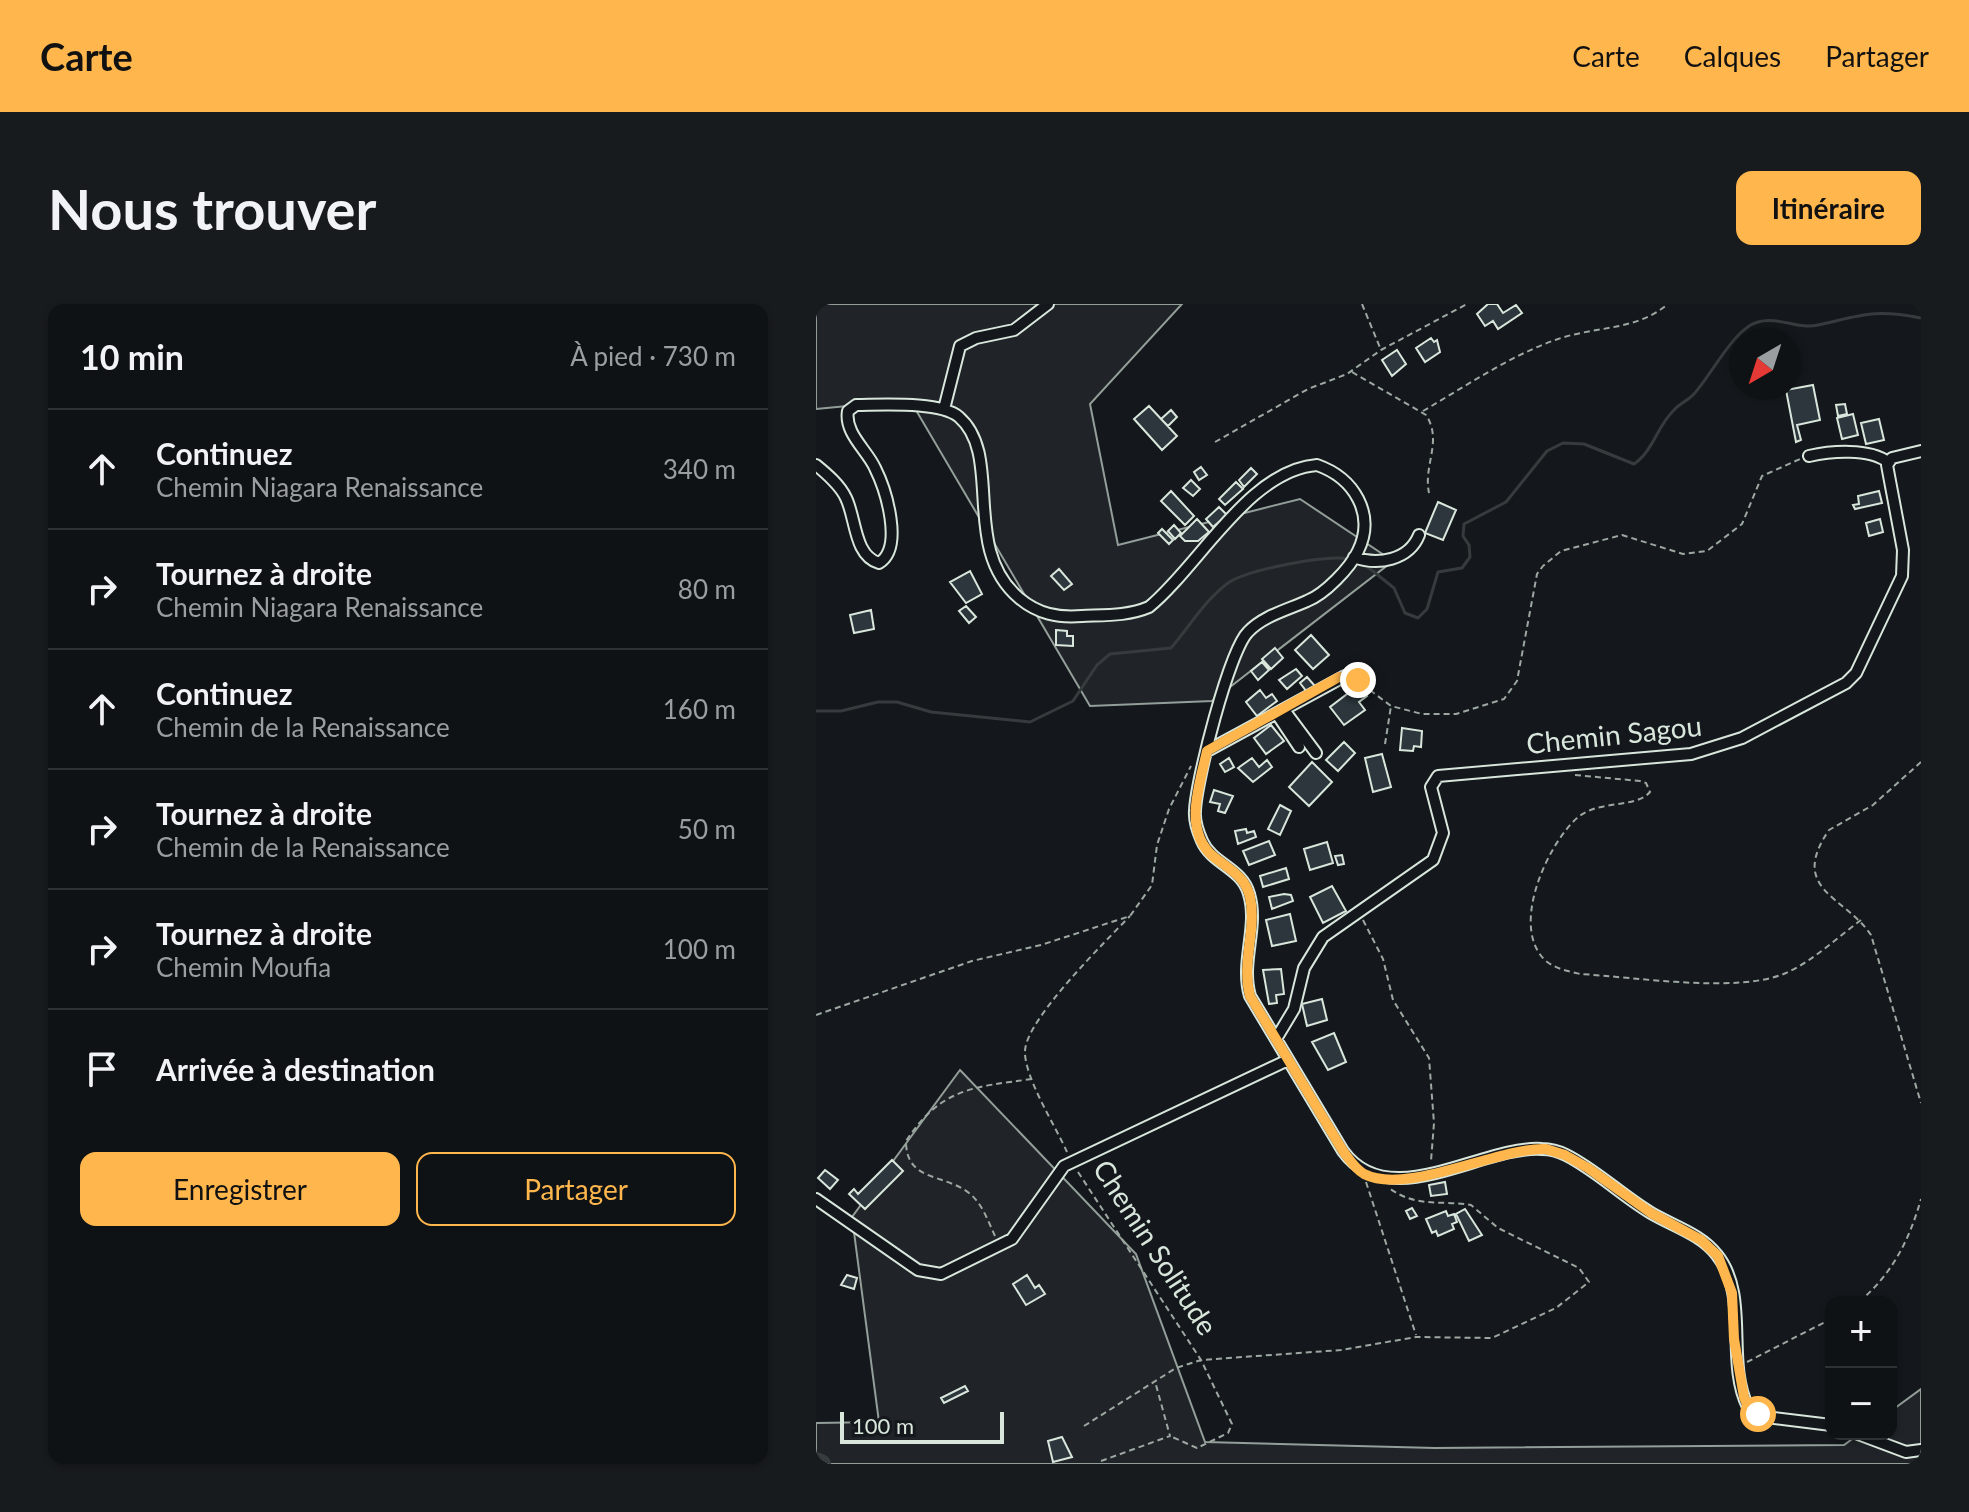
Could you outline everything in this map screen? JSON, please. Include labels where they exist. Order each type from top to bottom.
[{"type":"street","points":[[944,409],[960,346],[976,338],[1014,330],[1048,304]]},
{"type":"street","points":[[816,465],[841,488],[864,554],[879,563],[889,555],[892,543],[883,490],[875,468],[850,429],[848,411],[856,405],[871,405],[944,409],[958,416],[973,440],[991,560],[1015,594],[1030,607],[1047,614],[1128,613],[1149,607],[1255,494],[1312,465],[1327,468],[1337,475],[1362,504],[1365,529],[1354,557],[1313,598],[1263,620],[1245,635],[1235,654],[1207,751],[1196,803],[1196,827],[1208,852],[1239,876],[1249,893],[1248,988],[1343,1151],[1364,1173],[1376,1177],[1429,1174],[1537,1149],[1556,1151],[1588,1168],[1651,1213],[1701,1240],[1718,1256],[1732,1293],[1734,1339],[1744,1397],[1751,1411],[1825,1424]]},
{"type":"street","points":[[1809,456],[1840,453],[1879,456],[1888,462],[1921,451]]},
{"type":"street","name":"Chemin Sagou","points":[[1276,1039],[1294,1009],[1311,951],[1323,937],[1433,860],[1443,833],[1431,787],[1438,776],[1454,772],[1643,759],[1719,748],[1846,683],[1864,660],[1902,576],[1903,550],[1888,462]]},
{"type":"street","points":[[1354,557],[1373,562],[1393,558],[1406,553],[1419,535]]},
{"type":"street","points":[[1207,751],[1345,676]]},
{"type":"street","points":[[1280,712],[1299,747]]},
{"type":"street","points":[[1280,712],[1316,753]]},
{"type":"street","name":"Chemin Solitude","points":[[816,1199],[926,1274],[941,1274],[1000,1248],[1032,1215],[1058,1172],[1071,1161],[1288,1060]]},
{"type":"street","points":[[1874,1440],[1906,1452],[1921,1450]]},
{"type":"path","points":[[1362,304],[1381,350]]},
{"type":"path","points":[[1215,442],[1308,389],[1351,371],[1381,350],[1467,304]]},
{"type":"path","points":[[1423,411],[1538,347],[1559,338],[1643,321],[1668,304]]},
{"type":"path","points":[[1351,371],[1423,411],[1430,421],[1435,447],[1427,473],[1429,493]]},
{"type":"path","points":[[1345,676],[1358,680],[1391,706],[1422,714],[1456,714],[1504,699],[1517,681],[1537,574],[1561,551],[1622,535],[1683,554],[1707,551],[1742,524],[1762,476],[1809,456]]},
{"type":"path","points":[[1385,744],[1391,706]]},
{"type":"path","points":[[1071,1161],[1033,1079],[1025,1050],[1033,1029],[1057,995],[1130,916],[1152,885],[1157,845],[1185,773],[1207,751]]},
{"type":"path","points":[[1921,762],[1899,786],[1873,805],[1839,823],[1823,839],[1815,867],[1817,883],[1830,899],[1861,920],[1871,935],[1921,1103]]},
{"type":"path","points":[[1568,774],[1640,781],[1646,783],[1650,792],[1640,799],[1606,803],[1580,816],[1555,846],[1530,914],[1537,949],[1556,968],[1580,974],[1733,985],[1759,982],[1789,972],[1861,920]]},
{"type":"path","points":[[1359,912],[1383,959],[1393,1000],[1429,1058],[1434,1123],[1429,1174]]},
{"type":"path","points":[[816,1015],[972,961],[1041,945],[1130,916]]},
{"type":"path","points":[[1000,1248],[978,1200],[950,1182],[922,1175],[913,1168],[906,1156],[906,1141],[938,1103],[953,1094],[1033,1079]]},
{"type":"path","name":"Chemin Solitude","points":[[1071,1161],[1201,1360],[1232,1429],[1197,1448],[1170,1436]]},
{"type":"path","points":[[1364,1173],[1416,1337]]},
{"type":"path","points":[[1201,1360],[1341,1350],[1416,1337],[1492,1338],[1556,1308],[1586,1286],[1588,1276],[1573,1265],[1498,1228],[1471,1205],[1433,1205],[1410,1200],[1376,1177]]},
{"type":"path","points":[[1866,1296],[1903,1250],[1921,1199]]},
{"type":"path","points":[[1740,1366],[1825,1322]]},
{"type":"path","name":"Chemin Solitude","points":[[1084,1426],[1176,1368],[1201,1360]]},
{"type":"path","points":[[1101,1461],[1170,1436],[1155,1383]]},
{"type":"shaded area","points":[[816,304],[1182,304],[1090,404],[1118,545],[1300,499],[1393,561],[1212,701],[1090,706],[910,400],[816,409]]},
{"type":"shaded area","points":[[960,1070],[1136,1254],[1205,1442],[1435,1448],[1844,1445],[1851,1440],[1897,1440],[1897,1407],[1921,1389],[1921,1464],[816,1464],[816,1423],[879,1422],[852,1217]]},
{"type":"building","points":[[1488,304],[1497,304],[1503,313],[1516,305],[1522,313],[1498,329],[1493,321],[1485,326],[1477,314]]},
{"type":"building","points":[[1431,338],[1434,342],[1437,340],[1440,352],[1425,362],[1416,348]]},
{"type":"building","points":[[1397,350],[1406,364],[1392,376],[1382,360]]},
{"type":"building","points":[[1813,385],[1820,420],[1797,425],[1801,440],[1796,442],[1788,400],[1801,400],[1801,387]]},
{"type":"building","points":[[1845,404],[1847,414],[1838,416],[1836,405]]},
{"type":"building","points":[[1149,406],[1177,436],[1162,450],[1134,419]]},
{"type":"building","points":[[1171,410],[1177,417],[1168,426],[1161,419]]},
{"type":"building","points":[[1853,414],[1858,435],[1842,439],[1837,418]]},
{"type":"building","points":[[1879,419],[1884,440],[1866,444],[1861,423]]},
{"type":"building","points":[[1201,467],[1207,475],[1199,480],[1194,472]]},
{"type":"building","points":[[1251,468],[1257,474],[1244,487],[1239,480]]},
{"type":"building","points":[[1191,480],[1200,489],[1193,496],[1183,488]]},
{"type":"building","points":[[1236,482],[1243,489],[1225,505],[1219,499]]},
{"type":"building","points":[[1171,491],[1194,516],[1185,525],[1161,501]]},
{"type":"building","points":[[1879,491],[1882,503],[1855,509],[1853,505],[1859,504],[1858,496]]},
{"type":"building","points":[[1438,502],[1456,510],[1443,540],[1425,533]]},
{"type":"building","points":[[1219,507],[1227,515],[1213,527],[1206,519]]},
{"type":"building","points":[[1197,519],[1209,532],[1198,541],[1185,541],[1180,536]]},
{"type":"building","points":[[1880,519],[1883,532],[1869,536],[1866,523]]},
{"type":"building","points":[[1174,525],[1181,533],[1175,539],[1168,531]]},
{"type":"building","points":[[1162,529],[1173,540],[1169,544],[1158,533]]},
{"type":"building","points":[[1059,569],[1072,584],[1064,590],[1051,576]]},
{"type":"building","points":[[970,571],[982,594],[966,603],[950,582]]},
{"type":"building","points":[[966,606],[976,617],[969,623],[959,611]]},
{"type":"building","points":[[871,610],[874,629],[854,633],[850,615]]},
{"type":"building","points":[[1056,630],[1067,631],[1067,636],[1073,636],[1073,646],[1056,645]]},
{"type":"building","points":[[1311,635],[1329,655],[1313,669],[1295,650]]},
{"type":"building","points":[[1275,648],[1283,658],[1271,669],[1262,659]]},
{"type":"building","points":[[1262,662],[1269,670],[1258,680],[1251,671]]},
{"type":"building","points":[[1296,669],[1302,676],[1287,689],[1279,680]]},
{"type":"building","points":[[1307,677],[1315,686],[1307,692],[1300,683]]},
{"type":"building","points":[[1359,685],[1367,696],[1359,702],[1365,710],[1344,725],[1330,707]]},
{"type":"building","points":[[1260,690],[1266,698],[1272,694],[1277,701],[1257,716],[1246,702]]},
{"type":"building","points":[[1271,725],[1284,741],[1266,754],[1254,738]]},
{"type":"building","points":[[1402,728],[1422,731],[1421,747],[1414,746],[1413,751],[1400,750]]},
{"type":"building","points":[[1344,742],[1355,753],[1338,771],[1326,760]]},
{"type":"building","points":[[1382,754],[1391,787],[1373,792],[1365,758]]},
{"type":"building","points":[[1229,758],[1234,767],[1225,772],[1220,764]]},
{"type":"building","points":[[1252,758],[1259,767],[1267,760],[1272,767],[1253,782],[1238,768]]},
{"type":"building","points":[[1312,762],[1332,782],[1309,806],[1289,787]]},
{"type":"building","points":[[1214,790],[1233,796],[1225,813],[1218,811],[1220,804],[1210,802]]},
{"type":"building","points":[[1280,805],[1291,811],[1280,835],[1268,829]]},
{"type":"building","points":[[1246,829],[1247,833],[1254,831],[1256,837],[1238,844],[1235,831]]},
{"type":"building","points":[[1269,841],[1275,855],[1249,865],[1243,851]]},
{"type":"building","points":[[1327,842],[1333,863],[1310,870],[1304,849]]},
{"type":"building","points":[[1342,855],[1344,864],[1338,865],[1335,856]]},
{"type":"building","points":[[1286,868],[1289,879],[1263,887],[1260,876]]},
{"type":"building","points":[[1332,886],[1346,911],[1323,923],[1310,897]]},
{"type":"building","points":[[1291,895],[1293,901],[1272,909],[1269,897]]},
{"type":"building","points":[[1290,914],[1296,941],[1272,946],[1266,920]]},
{"type":"building","points":[[1281,969],[1284,994],[1276,995],[1277,1003],[1269,1004],[1263,970]]},
{"type":"building","points":[[1322,999],[1327,1020],[1307,1026],[1302,1004]]},
{"type":"building","points":[[1334,1033],[1346,1062],[1328,1070],[1312,1042]]},
{"type":"building","points":[[892,1160],[903,1171],[865,1209],[849,1194],[854,1189],[858,1194]]},
{"type":"building","points":[[825,1170],[838,1180],[830,1189],[818,1178]]},
{"type":"building","points":[[1445,1182],[1447,1194],[1431,1196],[1429,1185]]},
{"type":"building","points":[[1412,1208],[1417,1216],[1410,1219],[1406,1211]]},
{"type":"building","points":[[1465,1209],[1482,1235],[1469,1241],[1456,1214]]},
{"type":"building","points":[[1446,1211],[1448,1216],[1454,1214],[1457,1222],[1452,1224],[1454,1229],[1438,1236],[1436,1231],[1432,1233],[1426,1219]]},
{"type":"building","points":[[847,1275],[857,1278],[854,1289],[841,1285]]},
{"type":"building","points":[[1027,1275],[1035,1288],[1039,1285],[1045,1294],[1026,1305],[1013,1284]]},
{"type":"building","points":[[965,1386],[968,1391],[944,1403],[941,1398]]},
{"type":"building","points":[[1062,1437],[1072,1457],[1053,1462],[1048,1441]]},
{"type":"waterway","points":[[1364,564],[1394,588],[1405,613],[1418,618],[1427,609],[1438,572],[1462,568],[1470,557],[1469,545],[1463,536],[1464,524],[1506,502],[1547,451],[1563,443],[1584,444],[1634,464],[1646,452],[1668,416],[1693,395],[1740,333],[1749,326],[1766,321],[1811,326],[1880,314],[1921,318]]},
{"type":"waterway","points":[[816,711],[841,711],[878,702],[897,702],[931,712],[1030,722],[1073,701],[1097,665],[1110,654],[1171,648],[1204,606],[1228,583],[1287,564],[1349,559]]},
{"type":"waterway","points":[[816,1462],[821,1464]]},
{"type":"route","points":[[1358,680],[1339,677],[1207,751],[1196,803],[1196,827],[1208,852],[1239,876],[1249,893],[1252,907],[1245,968],[1250,996],[1343,1151],[1364,1173],[1376,1177],[1413,1177],[1537,1149],[1556,1151],[1588,1168],[1651,1213],[1710,1247],[1730,1280],[1734,1339],[1745,1403],[1758,1414]]}]
